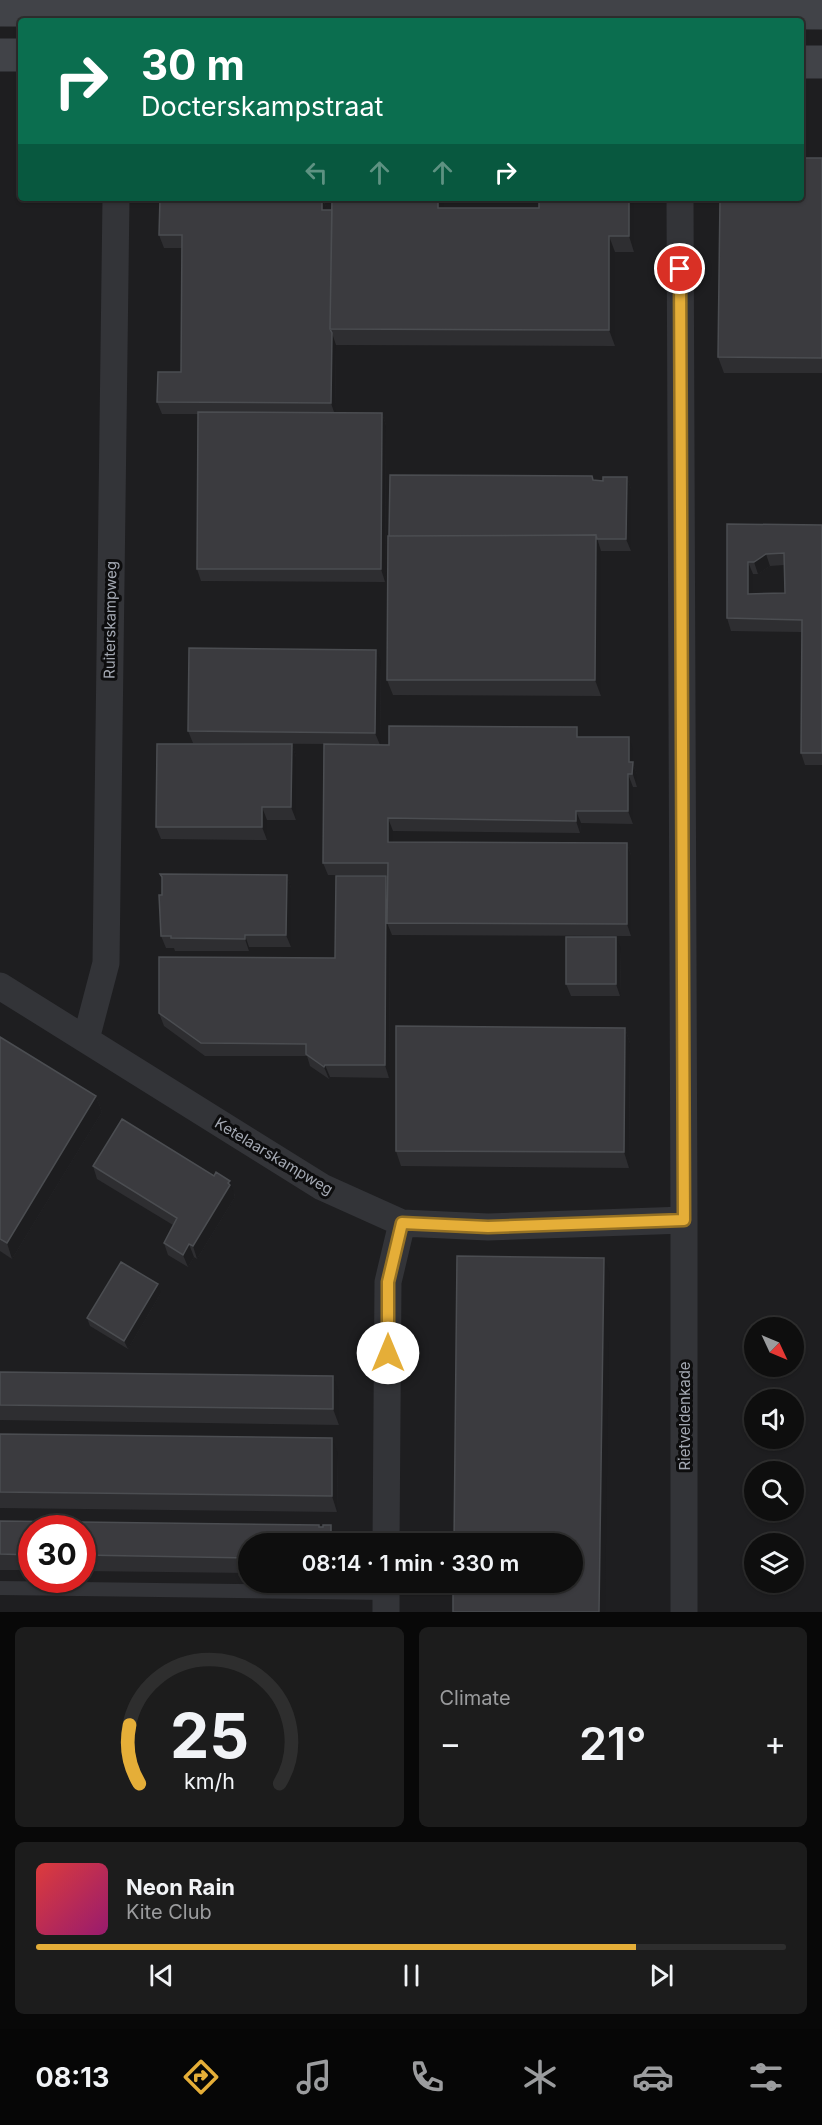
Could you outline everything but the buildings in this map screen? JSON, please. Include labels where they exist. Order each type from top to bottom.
[{"type":"main road","points":[[0,10],[118,16],[437,11],[682,17],[822,13]]},
{"type":"main road","points":[[0,55],[18,55]]},
{"type":"main road","points":[[804,62],[822,62]]},
{"type":"street","name":"Ruiterskampweg","points":[[86,1039],[106,963],[116,201]]},
{"type":"street","name":"Rietveldenkade","points":[[680,201],[684,1612]]},
{"type":"street","name":"Ketelaarskampweg","points":[[0,986],[322,1187],[402,1223]]},
{"type":"street","points":[[386,1533],[388,1282],[402,1223],[488,1227],[684,1220]]},
{"type":"lane","points":[[0,1588],[386,1596]]},
{"type":"shaded area","points":[[0,0],[822,0],[822,1612],[0,1612]]},
{"type":"route","points":[[388,1353],[388,1282],[402,1223],[488,1227],[684,1220],[680,269]]}]
